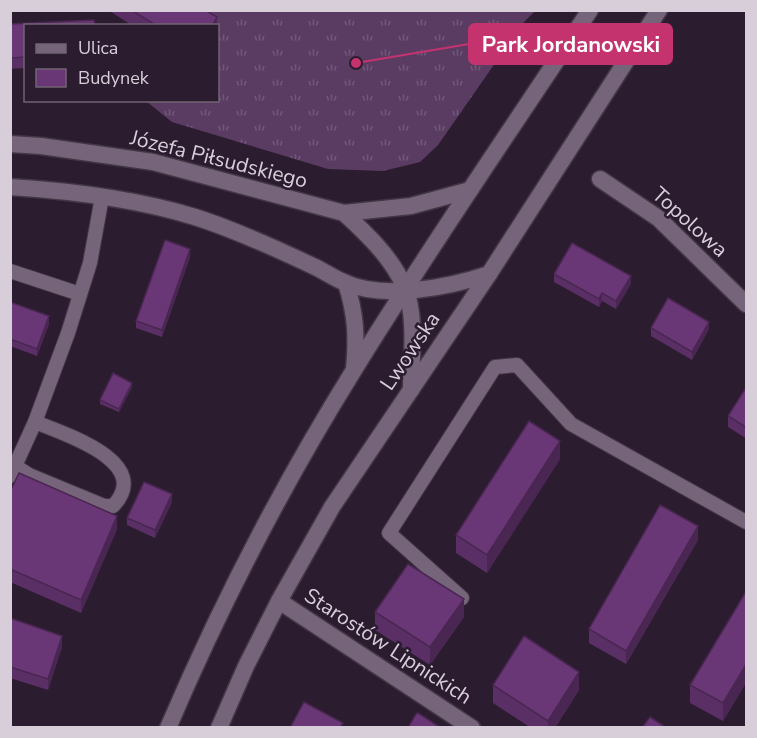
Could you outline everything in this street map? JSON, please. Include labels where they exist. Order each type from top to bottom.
[{"type":"street","name":"Lwowska","points":[[168,728],[214,625],[252,551],[299,463],[354,369],[590,10]]},
{"type":"street","name":"Lwowska","points":[[219,728],[246,666],[279,601],[332,507],[489,274],[658,10]]},
{"type":"street","name":"Józefa Piłsudskiego","points":[[10,144],[41,146],[153,162],[344,213],[411,206],[470,190]]},
{"type":"street","name":"Topolowa","points":[[600,179],[658,218],[747,304]]},
{"type":"street","points":[[10,187],[102,197],[194,217],[289,254],[346,283],[374,290],[434,288],[465,282],[489,274]]},
{"type":"street","name":"Józefa Piłsudskiego","points":[[344,213],[378,245],[406,290],[412,340],[411,390]]},
{"type":"street","points":[[346,283],[356,327],[354,369]]},
{"type":"street","name":"Starostów Lipnickich","points":[[279,601],[472,728]]},
{"type":"lane","points":[[34,422],[95,447],[121,472],[124,490],[113,506],[104,506],[12,469],[34,422],[68,333],[90,263],[102,197]]},
{"type":"lane","points":[[10,271],[80,294]]},
{"type":"lane","points":[[462,598],[390,533],[495,367],[517,365],[571,424],[747,522]]},
{"type":"green space","points":[[181,11],[535,11],[523,23],[438,145],[420,162],[383,171],[328,169],[172,122],[147,102],[219,102],[219,24],[205,24]]},
{"type":"building","points":[[131,10],[205,10],[217,17],[213,24],[154,24]]},
{"type":"building","points":[[94,20],[95,24],[24,24],[24,57],[10,58],[10,24]]},
{"type":"building","points":[[165,240],[190,249],[162,330],[136,321]]},
{"type":"building","points":[[572,243],[631,276],[616,301],[602,293],[599,299],[554,274]]},
{"type":"building","points":[[668,298],[709,322],[692,352],[651,328]]},
{"type":"building","points":[[10,302],[49,316],[37,349],[10,339]]},
{"type":"building","points":[[113,373],[132,383],[119,409],[100,400]]},
{"type":"building","points":[[747,386],[747,428],[728,416]]},
{"type":"building","points":[[529,421],[560,441],[487,555],[456,535]]},
{"type":"building","points":[[19,473],[117,516],[81,600],[10,569],[10,492]]},
{"type":"building","points":[[144,482],[172,494],[155,530],[127,518]]},
{"type":"building","points":[[660,505],[698,526],[626,651],[589,629]]},
{"type":"building","points":[[408,564],[464,599],[430,647],[375,612]]},
{"type":"building","points":[[747,590],[747,663],[723,703],[690,685]]},
{"type":"building","points":[[10,618],[62,636],[48,679],[10,667]]},
{"type":"building","points":[[524,636],[579,672],[548,721],[493,685]]},
{"type":"building","points":[[304,702],[343,723],[340,728],[290,728]]},
{"type":"building","points":[[418,713],[441,728],[408,728]]},
{"type":"building","points":[[650,717],[667,728],[642,728]]},
{"type":"place","name":"Park Jordanowski","points":[[356,63]]}]
